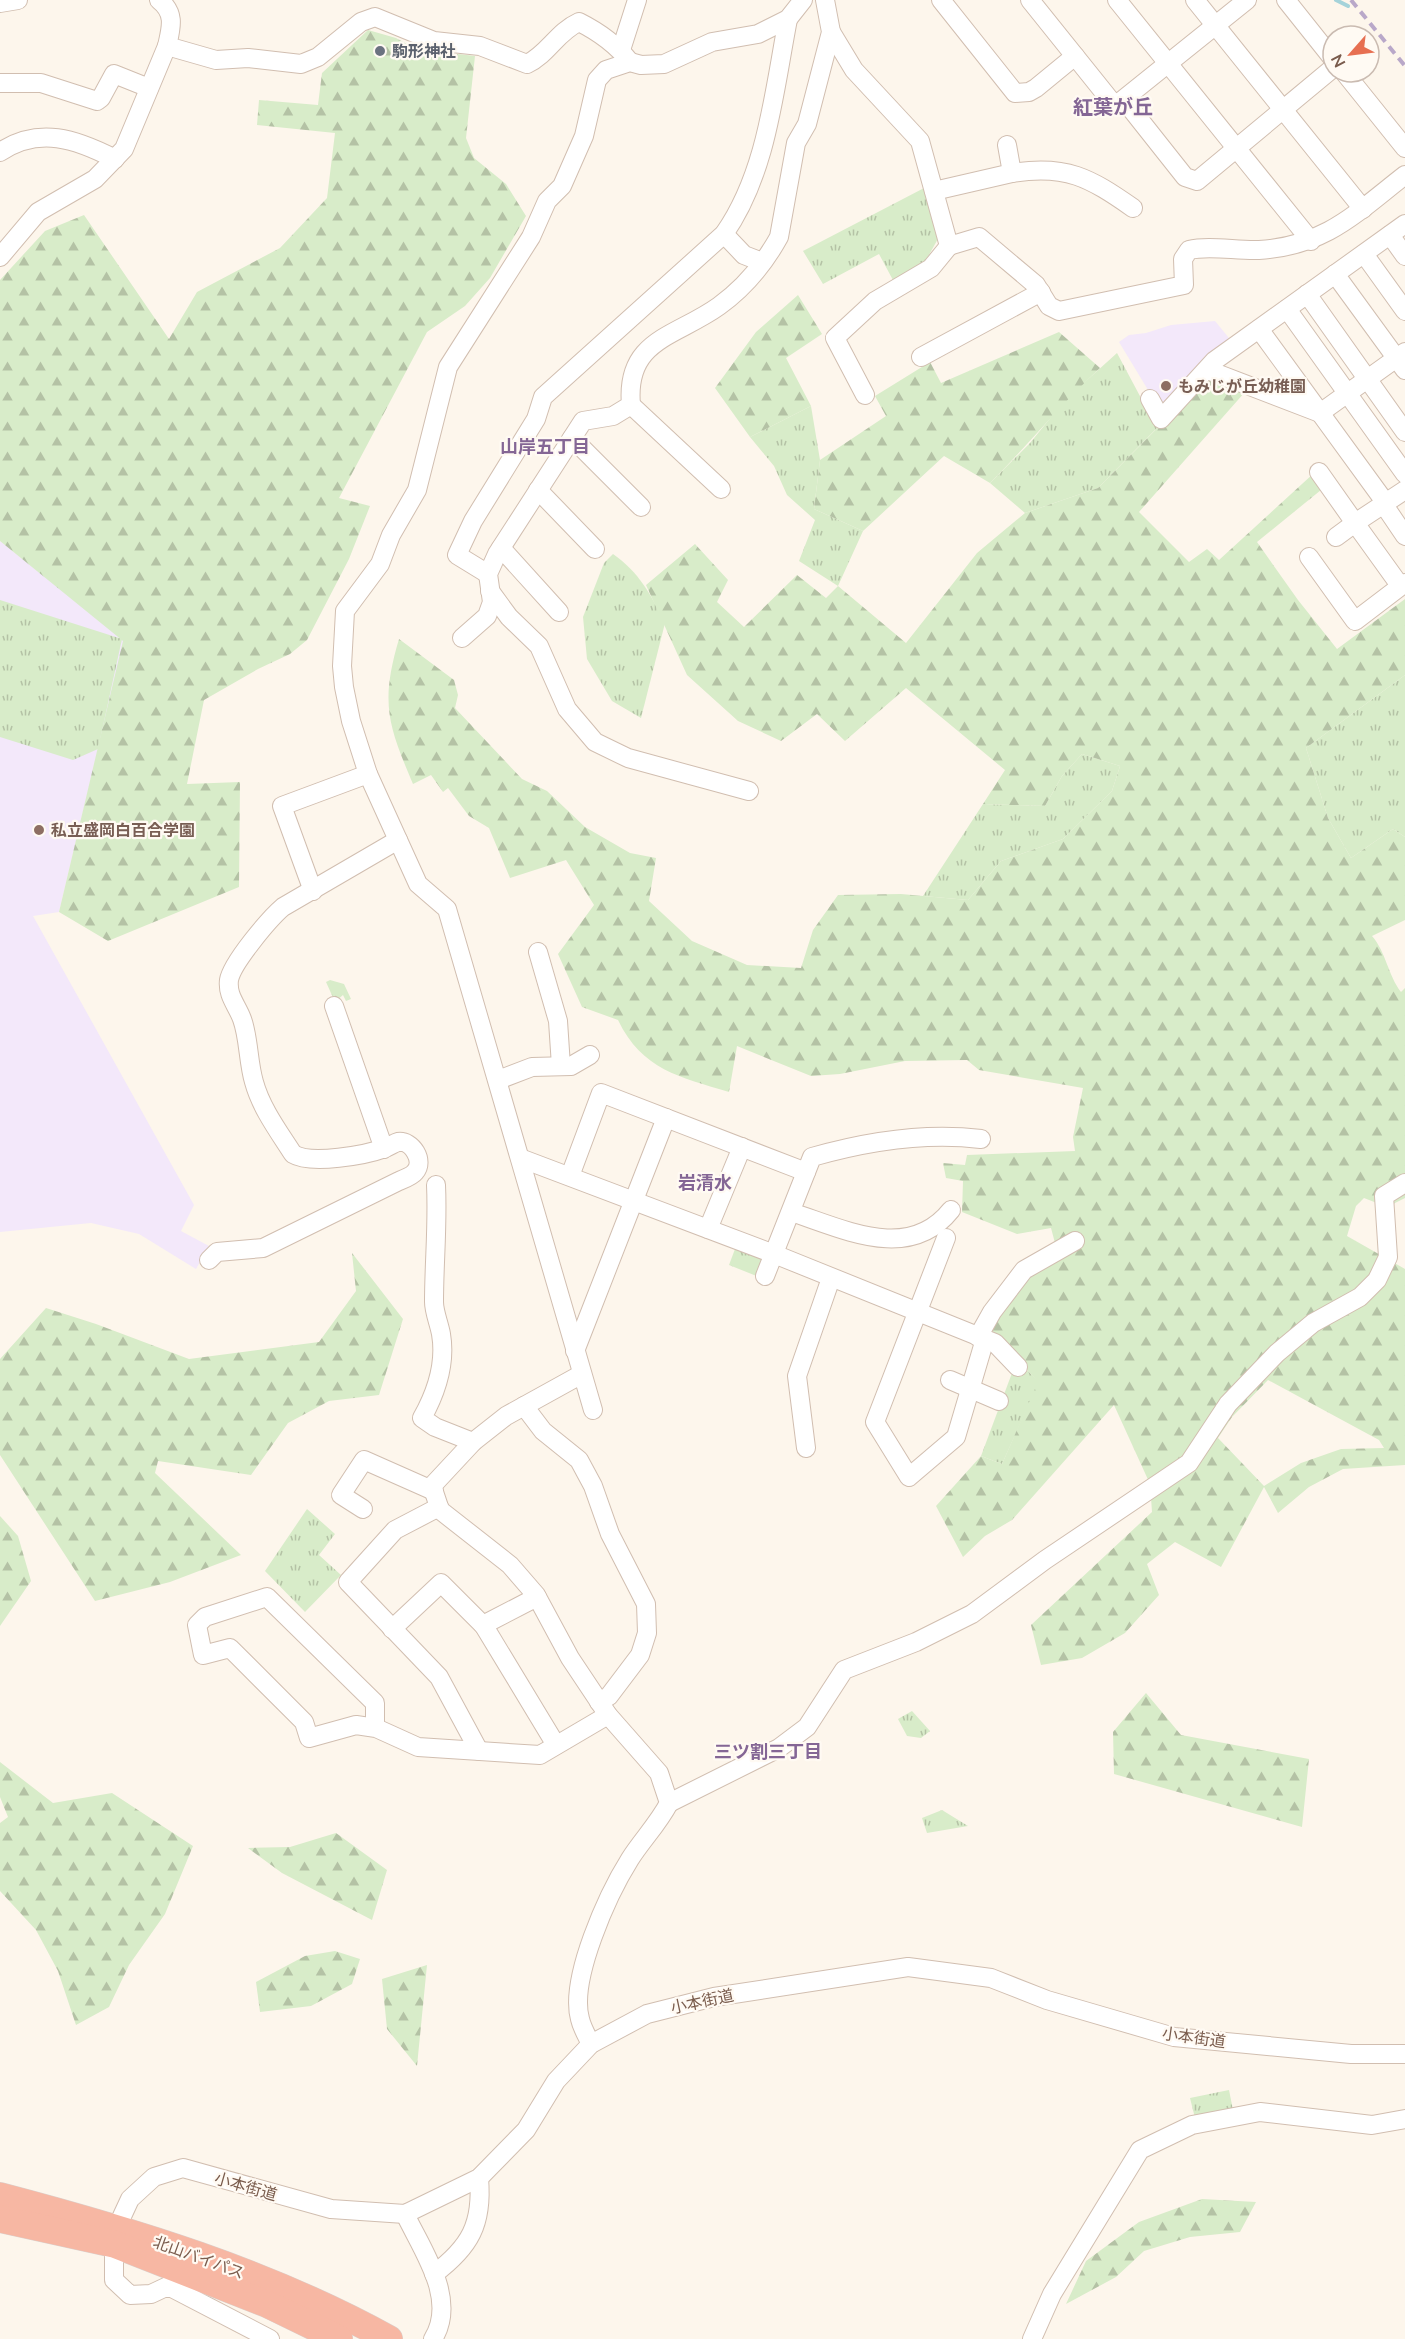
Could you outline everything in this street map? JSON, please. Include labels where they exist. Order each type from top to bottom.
[{"type":"highway","name":"北山バイパス","points":[[0,2196],[116,2236],[278,2286],[389,2339]]},
{"type":"highway","name":"北山バイパス","points":[[0,2219],[116,2236],[339,2339]]},
{"type":"street","points":[[0,3],[18,0]]},
{"type":"street","points":[[0,257],[38,212],[95,179],[132,137],[167,46],[172,20],[170,10],[159,0]]},
{"type":"street","points":[[167,46],[216,60],[248,58],[301,64],[318,57],[361,22],[375,17],[434,41],[480,46],[527,64],[536,60],[565,28],[579,22],[641,65],[664,64],[712,42],[758,34],[788,19],[803,0]]},
{"type":"street","points":[[825,0],[831,32],[854,70],[915,133],[926,155],[949,246]]},
{"type":"street","points":[[940,0],[1015,93],[1029,92],[1036,88],[1075,57]]},
{"type":"street","points":[[1030,0],[1115,106],[1247,0]]},
{"type":"street","points":[[1117,0],[1311,241]]},
{"type":"street","points":[[1196,0],[1363,208]]},
{"type":"street","points":[[1286,0],[1321,44]]},
{"type":"street","points":[[592,1410],[447,909],[418,884],[368,774],[351,721],[342,666],[345,611],[380,564],[391,535],[417,490],[448,367],[531,237],[547,201],[562,186],[584,136],[597,80],[606,70],[626,56],[631,2]]},
{"type":"street","points":[[748,791],[628,758],[595,742],[567,710],[539,646],[509,617],[489,583],[457,555],[474,521],[536,419],[543,397],[724,234],[741,209],[753,183],[788,19]]},
{"type":"street","points":[[631,405],[633,372],[639,357],[662,337],[687,326],[717,308],[746,284],[780,237],[796,143],[807,124],[831,32]]},
{"type":"street","points":[[0,83],[41,83],[97,101],[114,74],[149,88]]},
{"type":"street","points":[[1124,100],[1185,177],[1197,181],[1321,78]]},
{"type":"street","points":[[1354,84],[1405,148]]},
{"type":"street","points":[[0,152],[20,141],[51,136],[66,138],[115,159]]},
{"type":"street","points":[[1007,145],[1012,173]]},
{"type":"street","points":[[934,191],[1012,173],[1048,168],[1075,173],[1102,186],[1133,208]]},
{"type":"street","points":[[865,395],[835,338],[875,301],[931,268],[949,246],[979,237],[1041,292],[1050,306],[1059,311],[1184,285],[1183,259],[1189,250],[1280,249],[1311,241],[1335,229],[1405,175]]},
{"type":"street","points":[[1150,399],[1161,419],[1214,361],[1405,224]]},
{"type":"street","points":[[724,234],[744,255],[762,262]]},
{"type":"street","points":[[1390,236],[1405,256]]},
{"type":"street","points":[[1364,254],[1405,311]]},
{"type":"street","points":[[1320,413],[1368,379],[1402,360],[1335,274]]},
{"type":"street","points":[[921,357],[1041,292]]},
{"type":"street","points":[[1307,294],[1405,432]]},
{"type":"street","points":[[1287,309],[1405,474]]},
{"type":"street","points":[[1259,329],[1405,536]]},
{"type":"street","points":[[1208,370],[1320,413]]},
{"type":"street","points":[[462,638],[487,616],[492,602],[489,583],[501,548],[583,422],[613,416],[631,405]]},
{"type":"street","points":[[631,405],[721,489]]},
{"type":"street","points":[[572,438],[641,507]]},
{"type":"street","points":[[1310,556],[1355,621],[1400,581],[1319,472]]},
{"type":"street","points":[[538,490],[595,549]]},
{"type":"street","points":[[1336,537],[1405,490]]},
{"type":"street","points":[[501,548],[559,612]]},
{"type":"street","points":[[313,891],[282,806],[368,774]]},
{"type":"street","points":[[208,1260],[217,1252],[263,1248],[415,1173],[419,1161],[414,1150],[407,1143],[398,1142],[384,1149],[358,1155],[300,1158],[293,1154],[260,1098],[254,1082],[242,1019],[231,1000],[229,979],[237,962],[258,937],[268,920],[283,907],[398,840]]},
{"type":"street","points":[[538,952],[558,1021],[561,1066]]},
{"type":"street","points":[[334,1006],[384,1149]]},
{"type":"street","points":[[498,1080],[532,1067],[571,1066],[590,1055]]},
{"type":"street","points":[[570,1176],[601,1093],[806,1172]]},
{"type":"street","points":[[575,1351],[666,1118]]},
{"type":"street","points":[[765,1276],[812,1157],[850,1146],[931,1136],[981,1139]]},
{"type":"street","points":[[708,1228],[742,1147]]},
{"type":"street","points":[[520,1158],[708,1228],[995,1343],[1018,1367]]},
{"type":"street","points":[[591,2044],[579,2018],[580,1994],[583,1969],[598,1920],[630,1859],[669,1803],[779,1748],[807,1727],[844,1670],[916,1642],[972,1614],[1045,1560],[1189,1463],[1228,1404],[1277,1353],[1313,1323],[1360,1298],[1377,1280],[1388,1257],[1384,1196],[1405,1183]]},
{"type":"street","points":[[436,1185],[437,1243],[434,1304],[441,1335],[442,1366],[431,1402],[422,1418],[435,1427],[473,1442]]},
{"type":"street","points":[[791,1212],[868,1238],[908,1239],[939,1226],[951,1210]]},
{"type":"street","points":[[946,1238],[875,1422],[909,1477],[956,1437],[970,1389],[981,1338],[992,1312],[1024,1270],[1075,1241]]},
{"type":"street","points":[[806,1448],[797,1376],[831,1278]]},
{"type":"street","points":[[437,1499],[432,1486],[473,1442],[524,1406],[582,1374]]},
{"type":"street","points":[[950,1380],[999,1401]]},
{"type":"street","points":[[375,1727],[375,1703],[267,1597],[205,1617],[197,1625],[203,1655],[230,1648],[304,1722],[309,1738],[356,1725],[375,1727],[418,1748],[540,1755],[603,1709],[609,1696],[640,1655],[647,1634],[646,1604],[610,1534],[593,1486],[579,1460],[543,1431],[524,1406]]},
{"type":"street","points":[[363,1509],[341,1495],[364,1460],[437,1499],[510,1565],[537,1597],[570,1658],[603,1709],[659,1773],[669,1803]]},
{"type":"street","points":[[437,1499],[395,1530],[348,1582],[439,1677],[479,1750]]},
{"type":"street","points":[[392,1629],[441,1583],[483,1625],[556,1745]]},
{"type":"street","points":[[483,1625],[537,1597]]},
{"type":"street","name":"小本街道","points":[[116,2236],[130,2199],[154,2176],[183,2168],[331,2209],[405,2214],[479,2178],[526,2130],[556,2081],[591,2044],[647,2014],[678,2005],[746,1992],[908,1967],[991,1978],[1047,2000],[1174,2037],[1351,2054],[1405,2054]]},
{"type":"street","points":[[1032,2339],[1052,2294],[1140,2150],[1192,2125],[1260,2112],[1372,2125],[1405,2119]]},
{"type":"street","points":[[434,2274],[458,2256],[472,2234],[481,2203],[479,2178]]},
{"type":"street","points":[[405,2214],[434,2274],[440,2293],[442,2313],[434,2337]]},
{"type":"street","points":[[116,2236],[114,2280],[130,2295],[151,2294],[168,2286],[258,2337]]},
{"type":"shaded area","name":"もみじが丘幼稚園","points":[[1215,321],[1233,343],[1162,413],[1119,342],[1129,335],[1146,333],[1171,325]]},
{"type":"shaded area","name":"私立盛岡白百合学園","points":[[0,541],[124,640],[59,912],[33,916],[194,1205],[181,1231],[209,1246],[196,1269],[139,1234],[91,1223],[0,1232]]},
{"type":"green space","points":[[368,30],[396,38],[416,49],[475,56],[466,138],[474,158],[506,184],[526,216],[490,278],[465,306],[427,332],[339,498],[370,506],[349,559],[307,640],[290,654],[258,669],[204,700],[187,784],[240,782],[239,887],[108,941],[59,912],[123,641],[0,541],[0,280],[45,231],[84,215],[169,339],[197,292],[280,248],[327,198],[335,133],[257,125],[259,100],[318,105],[322,73]]},
{"type":"green space","points":[[926,187],[939,237],[921,269],[894,282],[879,254],[823,284],[803,251]]},
{"type":"green space","points":[[798,295],[822,334],[786,358],[811,406],[750,437],[715,388],[756,332]]},
{"type":"green space","points":[[1059,332],[1100,368],[990,483],[944,456],[863,531],[814,509],[820,460],[886,416],[875,396],[930,362],[941,383]]},
{"type":"green space","points":[[1117,353],[1157,428],[1098,488],[1025,513],[990,483],[1030,443],[1065,400]]},
{"type":"green space","points":[[1215,377],[1245,392],[1139,512],[1189,562],[1207,549],[1219,560],[1314,473],[1321,490],[1257,542],[1298,600],[1337,649],[1405,599],[1405,675],[1306,748],[1328,818],[1351,858],[1393,829],[1405,837],[1405,920],[1372,936],[1381,949],[1401,992],[1405,988],[1405,1198],[1387,1207],[1364,1198],[1356,1206],[1347,1236],[1405,1269],[1405,1465],[1343,1469],[1309,1487],[1278,1513],[1264,1487],[1221,1567],[1175,1542],[1147,1564],[1159,1595],[1125,1633],[1082,1658],[1041,1665],[1031,1625],[1152,1512],[1150,1484],[1114,1405],[1012,1520],[985,1536],[963,1557],[936,1506],[981,1456],[1002,1464],[1038,1382],[989,1327],[1055,1243],[1051,1228],[1017,1234],[962,1212],[963,1181],[946,1178],[943,1163],[965,1165],[967,1155],[1075,1151],[1073,1137],[1083,1088],[979,1070],[967,1060],[905,1061],[840,1074],[811,1076],[737,1046],[729,1092],[664,1069],[639,1050],[618,1020],[582,1007],[558,954],[594,905],[566,860],[510,878],[489,828],[469,816],[448,788],[443,792],[431,775],[413,784],[389,713],[390,680],[399,639],[454,680],[458,695],[455,708],[522,779],[547,791],[585,827],[630,853],[656,858],[649,901],[692,941],[747,965],[801,968],[813,930],[838,895],[901,894],[968,900],[1001,861],[1063,839],[1112,791],[1120,766],[1082,754],[1062,776],[1045,806],[983,804],[1005,770],[906,688],[845,741],[817,714],[781,741],[738,721],[687,675],[646,585],[695,544],[728,580],[717,602],[744,627],[797,575],[826,598],[838,586],[906,643],[977,553],[1025,513],[1098,488],[1202,383]],"holes":[[[1268,1380],[1379,1440],[1384,1448],[1341,1449],[1301,1463],[1264,1486],[1218,1438],[1232,1417]]]},
{"type":"green space","points":[[811,406],[820,460],[814,509],[863,531],[838,586],[799,561],[815,520],[787,495],[774,466],[750,437]]},
{"type":"green space","points":[[613,554],[637,576],[665,623],[641,718],[612,701],[587,659],[583,617],[604,563]]},
{"type":"green space","points":[[0,600],[122,639],[98,749],[73,760],[0,737]]},
{"type":"green space","points":[[1405,675],[1405,837],[1393,829],[1351,858],[1328,818],[1306,748]]},
{"type":"green space","points":[[1082,754],[1120,766],[1112,791],[1063,839],[1001,861],[968,900],[923,896],[983,804],[1045,806],[1062,776]]},
{"type":"green space","points":[[330,980],[344,984],[351,999],[346,1001],[343,995],[335,1002],[326,982]]},
{"type":"green space","points":[[735,1249],[762,1259],[764,1263],[759,1277],[729,1265]]},
{"type":"green space","points":[[352,1253],[403,1319],[379,1395],[329,1401],[288,1423],[251,1475],[158,1461],[155,1473],[241,1555],[170,1582],[95,1601],[0,1455],[0,1359],[46,1308],[189,1359],[319,1342],[356,1291]]},
{"type":"green space","points":[[1023,1366],[1039,1382],[1002,1464],[981,1456],[1012,1373]]},
{"type":"green space","points":[[307,1509],[335,1534],[319,1555],[341,1575],[305,1612],[265,1571]]},
{"type":"green space","points":[[0,1516],[18,1536],[31,1581],[0,1626]]},
{"type":"green space","points":[[1146,1693],[1181,1735],[1309,1759],[1302,1827],[1114,1774],[1113,1732]]},
{"type":"green space","points":[[912,1711],[930,1731],[921,1738],[907,1736],[898,1719]]},
{"type":"green space","points":[[0,1762],[53,1803],[112,1793],[193,1846],[165,1914],[129,1965],[109,2007],[76,2025],[58,1971],[36,1930],[0,1891],[0,1823],[8,1817],[0,1797]]},
{"type":"green space","points":[[942,1810],[968,1826],[927,1833],[922,1818]]},
{"type":"green space","points":[[336,1833],[387,1870],[372,1920],[282,1873],[248,1848],[290,1847]]},
{"type":"green space","points":[[335,1951],[360,1959],[352,1984],[311,2006],[260,2012],[256,1982],[305,1956]]},
{"type":"green space","points":[[427,1965],[417,2066],[387,2029],[382,1979]]},
{"type":"green space","points":[[1229,2090],[1233,2110],[1195,2118],[1190,2098]]},
{"type":"green space","points":[[1202,2199],[1256,2202],[1240,2232],[1190,2237],[1144,2251],[1116,2277],[1066,2304],[1086,2261],[1139,2222]]},
{"type":"waterway","points":[[1336,0],[1348,6]]},
{"type":"railway","points":[[1351,0],[1405,66]]},
{"type":"place","name":"駒形神社","points":[[380,51]]},
{"type":"place","name":"もみじが丘幼稚園","points":[[1166,386]]},
{"type":"place","name":"私立盛岡白百合学園","points":[[39,830]]},
{"type":"district","name":"紅葉が丘","points":[[1113,106]]},
{"type":"district","name":"山岸五丁目","points":[[545,446]]},
{"type":"district","name":"岩清水","points":[[705,1182]]},
{"type":"district","name":"三ツ割三丁目","points":[[768,1751]]}]
